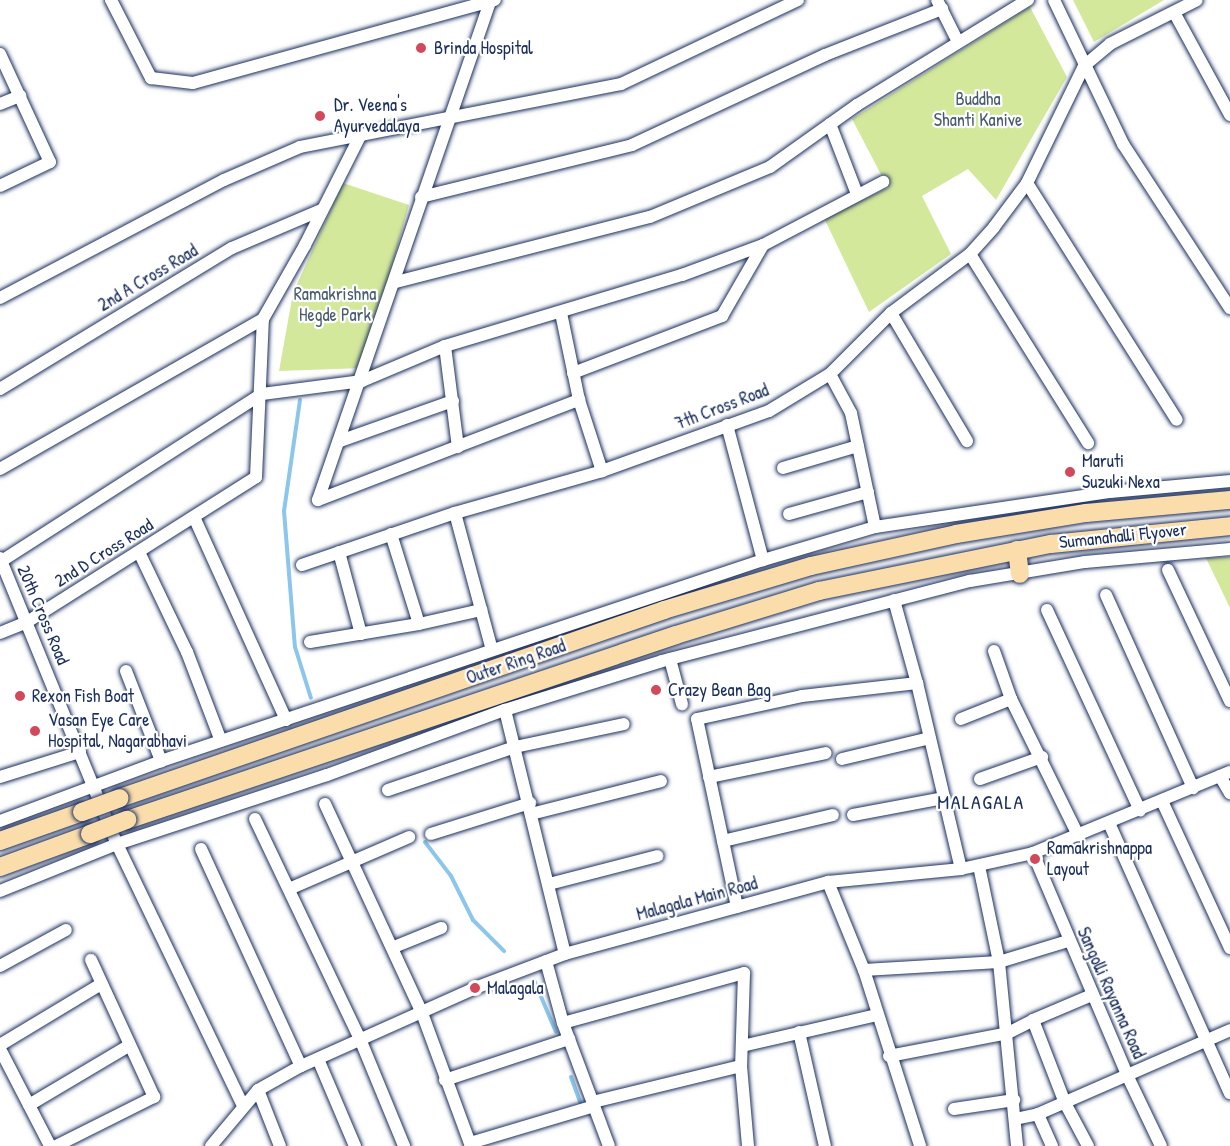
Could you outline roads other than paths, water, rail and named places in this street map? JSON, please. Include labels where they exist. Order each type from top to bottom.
[{"type":"highway","name":"Sumanahalli Flyover","points":[[1041,511],[1230,500]]},
{"type":"highway","name":"Outer Ring Road","points":[[0,841],[761,579],[1041,511]]},
{"type":"highway","name":"Sumanahalli Flyover","points":[[1017,550],[1230,526]]},
{"type":"highway","name":"Outer Ring Road","points":[[0,867],[127,820],[774,604],[1017,550]]},
{"type":"highway","points":[[1017,550],[1020,574]]},
{"type":"street","points":[[111,0],[151,78],[193,83],[493,1]]},
{"type":"street","points":[[0,298],[224,180],[300,147],[621,84],[798,0]]},
{"type":"street","points":[[396,282],[650,217],[770,167],[830,124],[958,42],[1029,0]]},
{"type":"street","points":[[1054,0],[1123,144],[1230,308]]},
{"type":"street","points":[[1084,66],[1110,44],[1175,14],[1197,0]]},
{"type":"street","points":[[493,1],[421,197],[396,282],[318,500],[579,400]]},
{"type":"street","points":[[421,197],[632,145],[825,55],[940,5],[958,42]]},
{"type":"street","points":[[1175,14],[1230,115]]},
{"type":"street","points":[[0,54],[50,162],[0,186]]},
{"type":"street","name":"7th Cross Road","points":[[302,565],[456,513],[602,471],[769,411],[830,374],[891,313],[970,254],[1027,183],[1084,66]]},
{"type":"street","points":[[0,104],[20,96]]},
{"type":"street","points":[[830,124],[857,194]]},
{"type":"street","points":[[261,394],[263,319],[361,134]]},
{"type":"street","points":[[0,560],[261,394],[362,381],[445,346],[561,313],[763,245],[883,182]]},
{"type":"street","points":[[1027,183],[1178,420]]},
{"type":"street","name":"2nd A Cross Road","points":[[0,389],[232,248],[321,210]]},
{"type":"street","points":[[573,372],[722,315],[763,245]]},
{"type":"street","points":[[970,254],[1088,443]]},
{"type":"street","points":[[561,313],[579,400],[602,471]]},
{"type":"street","points":[[891,313],[967,441]]},
{"type":"street","points":[[0,469],[263,319]]},
{"type":"street","points":[[445,346],[458,447]]},
{"type":"street","points":[[830,374],[850,413],[875,527]]},
{"type":"street","name":"2nd D Cross Road","points":[[0,633],[27,622],[256,477],[261,394]]},
{"type":"street","points":[[340,441],[453,401]]},
{"type":"street","points":[[727,425],[764,560]]},
{"type":"street","points":[[783,468],[858,446]]},
{"type":"street","points":[[0,821],[161,761],[764,560],[875,527],[1041,511],[1230,481]]},
{"type":"street","points":[[789,513],[867,492]]},
{"type":"street","points":[[456,513],[492,650]]},
{"type":"street","points":[[194,517],[286,720]]},
{"type":"street","points":[[390,534],[419,624]]},
{"type":"street","points":[[0,891],[117,844],[327,775],[505,710],[670,659],[970,581],[1115,558],[1230,549]]},
{"type":"street","points":[[139,552],[187,652],[221,741]]},
{"type":"street","points":[[339,552],[361,634]]},
{"type":"street","name":"20th Cross Road","points":[[0,560],[117,844],[243,1106]]},
{"type":"street","points":[[1168,570],[1230,701]]},
{"type":"street","points":[[1106,595],[1193,788]]},
{"type":"street","points":[[894,600],[917,683],[961,869]]},
{"type":"street","points":[[310,642],[419,624],[481,610]]},
{"type":"street","points":[[1047,610],[1140,810]]},
{"type":"street","points":[[994,651],[1011,699],[1042,757],[1078,835]]},
{"type":"street","points":[[670,659],[681,704]]},
{"type":"street","points":[[126,671],[161,761]]},
{"type":"street","points":[[737,907],[697,719],[802,696],[917,683]]},
{"type":"street","points":[[961,719],[1011,699]]},
{"type":"street","points":[[505,710],[531,808],[565,954]]},
{"type":"street","points":[[388,790],[515,747],[624,724]]},
{"type":"street","points":[[842,759],[930,738]]},
{"type":"street","points":[[1,773],[80,752]]},
{"type":"street","points":[[709,777],[826,753]]},
{"type":"street","points":[[980,779],[1042,757]]},
{"type":"street","points":[[1225,774],[1230,794]]},
{"type":"street","name":"Malagala Main Road","points":[[211,1146],[258,1090],[301,1065],[422,1012],[565,954],[828,882],[961,869],[1033,853],[1225,774]]},
{"type":"street","points":[[431,834],[531,808],[661,781]]},
{"type":"street","points":[[853,815],[944,798]]},
{"type":"street","points":[[1162,801],[1230,948]]},
{"type":"street","points":[[326,804],[394,947],[422,1012],[445,1080],[471,1144],[593,1104],[741,1066]]},
{"type":"street","points":[[723,841],[833,815]]},
{"type":"street","points":[[255,819],[360,1040],[404,1146]]},
{"type":"street","points":[[1109,823],[1230,1093]]},
{"type":"street","points":[[289,889],[409,837]]},
{"type":"street","points":[[201,849],[301,1065]]},
{"type":"street","name":"Sangolli Rayanna Road","points":[[1033,853],[1068,942],[1161,1146]]},
{"type":"street","points":[[549,884],[657,856]]},
{"type":"street","points":[[979,866],[999,962],[1008,1034],[1017,1146]]},
{"type":"street","points":[[828,882],[864,970],[889,1056],[920,1146]]},
{"type":"street","points":[[394,947],[441,928]]},
{"type":"street","points":[[0,966],[66,930]]},
{"type":"street","points":[[864,970],[999,962],[1068,942]]},
{"type":"street","points":[[56,1146],[154,1097],[91,960]]},
{"type":"street","points":[[546,961],[563,1023],[609,1146]]},
{"type":"street","points":[[563,1023],[744,973],[741,1066],[748,1146]]},
{"type":"street","points":[[50,1146],[0,1047],[101,984]]},
{"type":"street","points":[[889,1056],[1008,1034],[1033,1020],[1092,995]]},
{"type":"street","points":[[742,1046],[877,1015]]},
{"type":"street","points":[[1033,1020],[1065,1103],[1088,1146]]},
{"type":"street","points":[[1015,1119],[1065,1103],[1128,1077],[1230,1030]]},
{"type":"street","points":[[799,1032],[825,1146]]},
{"type":"street","points":[[445,1080],[570,1039]]},
{"type":"street","points":[[29,1105],[130,1045]]},
{"type":"street","points":[[318,1059],[355,1146]]},
{"type":"street","points":[[258,1090],[280,1146]]},
{"type":"street","points":[[954,1109],[1014,1100]]},
{"type":"street","points":[[1038,1113],[1052,1146]]},
{"type":"waterway","points":[[300,400],[284,511],[295,647],[311,698]]},
{"type":"waterway","points":[[425,842],[451,876],[473,920],[504,951]]},
{"type":"waterway","points":[[534,980],[556,1032]]},
{"type":"waterway","points":[[571,1077],[580,1102]]},
{"type":"place","name":"Brinda Hospital","points":[[421,48]]},
{"type":"place","name":"Dr. Veena's Ayurvedalaya","points":[[320,116]]},
{"type":"place","name":"Maruti Suzuki Nexa","points":[[1070,472]]},
{"type":"place","name":"Crazy Bean Bag","points":[[656,690]]},
{"type":"place","name":"Rexon Fish Boat","points":[[20,696]]},
{"type":"place","name":"Vasan Eye Care Hospital, Nagarabhavi","points":[[35,731]]},
{"type":"place","name":"Ramakrishnappa Layout","points":[[1035,859]]},
{"type":"place","name":"Malagala","points":[[475,988]]},
{"type":"district","name":"MALAGALA","points":[[981,801]]},
{"type":"park label","name":"Buddha Shanti Kanive","points":[[978,110]]},
{"type":"park label","name":"Ramakrishna Hegde Park","points":[[335,305]]}]
